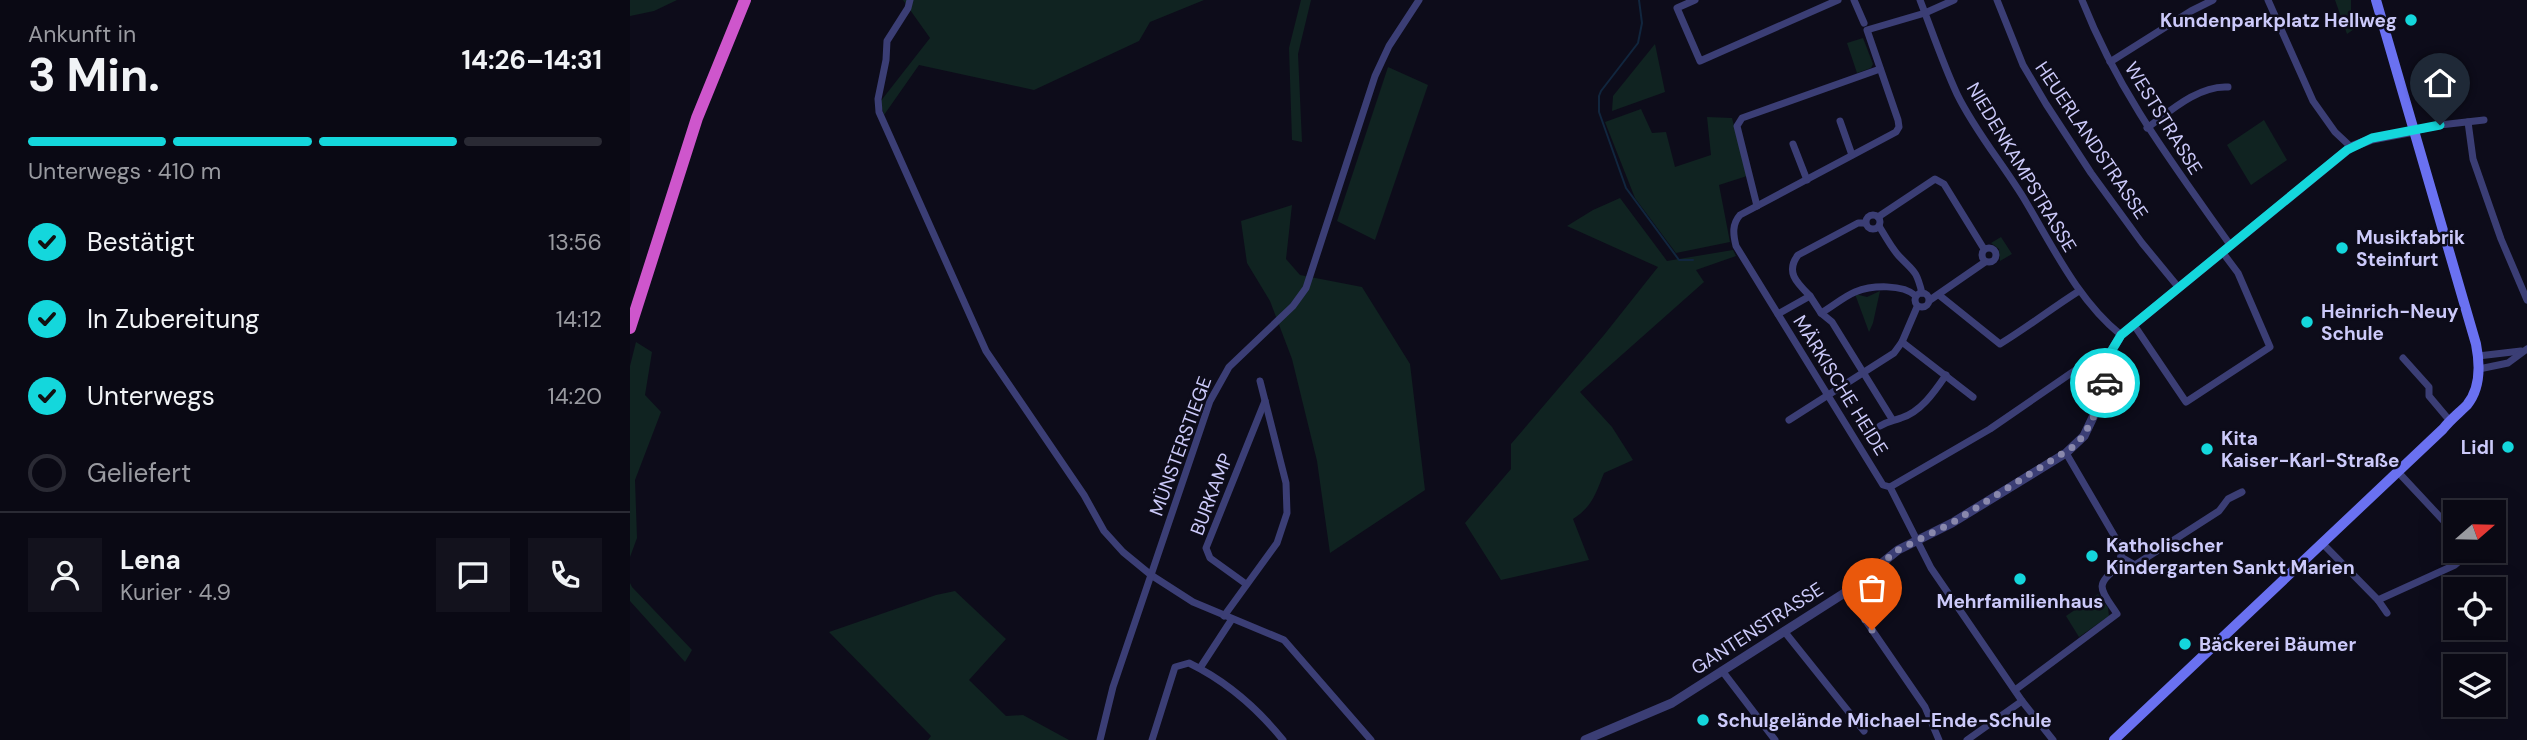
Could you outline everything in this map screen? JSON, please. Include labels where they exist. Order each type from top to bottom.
[{"type":"highway","points":[[630,303],[694,112],[738,0]]},
{"type":"highway","points":[[630,328],[697,118],[745,0]]},
{"type":"main road","points":[[2114,740],[2323,544],[2470,401],[2479,369],[2478,356],[2376,0]]},
{"type":"street","points":[[910,0],[908,8],[887,41],[887,60],[878,99],[882,120],[986,351],[1084,495],[1104,531],[1123,552],[1151,575],[1194,602],[1284,640],[1371,740]]},
{"type":"street","name":"MÜNSTERSTIEGE","points":[[1100,740],[1113,687],[1210,401],[1229,367],[1293,306],[1306,288],[1382,58],[1419,0]]},
{"type":"street","points":[[1695,0],[1677,8],[1700,61],[1838,0]]},
{"type":"street","points":[[1854,0],[1864,23]]},
{"type":"street","name":"NIEDENKAMPSTRASSE","points":[[1920,0],[1957,94],[1968,114],[2021,194],[2079,291],[2104,321],[2121,335]]},
{"type":"street","points":[[1880,69],[1742,118],[1737,126],[1757,206],[1896,132],[1899,127],[1880,69],[1867,30],[1925,13],[1954,0]]},
{"type":"street","name":"HEUERLANDSTRASSE","points":[[1997,0],[2024,65],[2046,104],[2106,193],[2179,288]]},
{"type":"street","name":"WESTSTRASSE","points":[[2082,0],[2110,62],[2147,128],[2231,246]]},
{"type":"street","points":[[2110,62],[2213,0]]},
{"type":"street","points":[[2268,0],[2312,101],[2335,132],[2351,147]]},
{"type":"street","points":[[2147,128],[2198,94],[2217,87],[2228,88]]},
{"type":"street","name":"GANTENSTRASSE","points":[[1585,740],[1658,710],[1723,672],[1846,592],[1898,550],[1952,523],[2066,453],[2084,436],[2095,413],[2104,388],[2112,350],[2121,335],[2351,147],[2372,138],[2484,120]]},
{"type":"street","points":[[1840,121],[1853,155]]},
{"type":"street","points":[[2468,122],[2473,159],[2501,239],[2527,300]]},
{"type":"street","points":[[1793,144],[1807,180]]},
{"type":"street","points":[[1878,217],[1935,179],[1944,184],[1984,249]]},
{"type":"street","name":"MÄRKISCHE HEIDE","points":[[1757,206],[1736,220],[1733,236],[1736,246],[1883,485],[1890,487],[1931,568],[2022,701],[2053,740]]},
{"type":"street","points":[[1878,217],[1871,214],[1866,217],[1865,223],[1868,228],[1879,226]]},
{"type":"street","points":[[1789,420],[1894,353],[1902,342],[1917,307],[1915,301],[1919,294],[1918,275],[1899,256],[1879,226],[1878,217]]},
{"type":"street","points":[[1865,223],[1858,223],[1798,255],[1791,263],[1791,273],[1821,313],[1832,322],[1892,419]]},
{"type":"street","points":[[1984,249],[1981,257],[1984,262]]},
{"type":"street","points":[[1917,307],[1928,305],[1930,300],[1984,262],[1995,260],[1997,254],[1993,249],[1984,249]]},
{"type":"street","points":[[2134,325],[2186,402],[2270,347],[2238,273],[2222,253]]},
{"type":"street","points":[[1821,313],[1857,291],[1909,289],[1919,294],[1927,294],[1930,300]]},
{"type":"street","points":[[1939,295],[2000,344],[2047,315],[2079,291]]},
{"type":"street","points":[[1778,314],[1810,296]]},
{"type":"street","points":[[1902,342],[1973,397]]},
{"type":"street","points":[[2478,356],[2507,354],[2526,349]]},
{"type":"street","points":[[2479,369],[2508,363],[2526,349]]},
{"type":"street","points":[[1890,487],[1990,429],[2096,356],[2112,350]]},
{"type":"street","points":[[2403,358],[2429,387],[2429,396],[2450,421]]},
{"type":"street","points":[[1880,426],[1892,419],[1901,418],[1924,404],[1945,375]]},
{"type":"street","points":[[1224,615],[1277,543],[1287,513],[1286,483],[1260,381]]},
{"type":"street","name":"BURKAMP","points":[[1246,584],[1210,558],[1206,548],[1265,401]]},
{"type":"street","points":[[2015,690],[2116,614],[2101,589],[2101,583],[2119,567],[2122,549],[2066,453]]},
{"type":"street","points":[[2398,472],[2443,520]]},
{"type":"street","points":[[2121,557],[2135,565],[2219,511],[2228,499],[2242,492]]},
{"type":"street","points":[[2323,544],[2387,612]]},
{"type":"street","points":[[2378,600],[2456,564]]},
{"type":"street","points":[[1846,592],[1925,707],[1939,740]]},
{"type":"street","points":[[1200,668],[1232,619]]},
{"type":"street","points":[[1784,631],[1864,731]]},
{"type":"street","points":[[1152,740],[1175,667],[1189,663],[1214,676],[1265,718],[1283,740]]},
{"type":"street","points":[[1723,672],[1775,740]]},
{"type":"street","points":[[1967,740],[2022,701]]},
{"type":"green space","points":[[630,0],[677,0],[654,11],[630,16]]},
{"type":"green space","points":[[903,0],[1204,0],[1150,22],[1139,41],[1034,90],[919,65],[884,115],[880,102],[930,38]]},
{"type":"green space","points":[[1301,0],[1311,0],[1298,54],[1302,142],[1292,140],[1289,48]]},
{"type":"green space","points":[[2335,0],[2351,0],[2351,11],[2357,27],[2347,34]]},
{"type":"green space","points":[[1863,38],[1873,64],[1871,68],[1857,73],[1847,43]]},
{"type":"green space","points":[[1655,44],[1665,92],[1612,111],[1613,96]]},
{"type":"green space","points":[[1388,67],[1428,85],[1375,240],[1337,221]]},
{"type":"green space","points":[[1641,109],[1652,133],[1666,132],[1675,167],[1711,155],[1707,117],[1732,118],[1747,176],[1719,185],[1730,242],[1676,253],[1635,198],[1605,122]]},
{"type":"green space","points":[[2264,120],[2287,160],[2251,185],[2227,145]]},
{"type":"green space","points":[[1620,198],[1667,261],[1733,250],[1736,256],[1696,270],[1704,282],[1580,392],[1612,427],[1633,460],[1604,473],[1589,504],[1573,519],[1589,560],[1501,580],[1465,523],[1511,469],[1511,444],[1658,267],[1567,226]]},
{"type":"green space","points":[[1292,205],[1286,259],[1300,275],[1362,287],[1410,364],[1425,490],[1330,553],[1317,461],[1292,359],[1270,301],[1247,263],[1241,221]]},
{"type":"green space","points":[[2001,237],[2012,254],[2000,261],[1999,249],[1991,243]]},
{"type":"green space","points":[[1880,291],[1869,332],[1855,294],[1867,297]]},
{"type":"green space","points":[[636,342],[652,352],[645,395],[661,412],[635,480],[637,538],[630,557],[630,366]]},
{"type":"green space","points":[[630,583],[692,650],[685,662],[630,601]]},
{"type":"green space","points":[[955,591],[1006,639],[969,680],[1006,716],[1023,715],[1069,740],[928,740],[931,736],[829,632]]},
{"type":"green space","points":[[2098,594],[2108,608],[2109,616],[2079,637],[2066,616]]},
{"type":"waterway","points":[[1639,0],[1642,23],[1638,43],[1601,91],[1599,112],[1626,188],[1679,260],[1693,260]]},
{"type":"way so far","points":[[1872,630],[1846,592],[1898,550],[1952,523],[2076,445],[2084,436],[2095,413],[2105,383]]},
{"type":"place","name":"Kundenparkplatz Hellweg","points":[[2411,20]]},
{"type":"place","name":"Musikfabrik Steinfurt","points":[[2342,248]]},
{"type":"place","name":"Heinrich-Neuy Schule","points":[[2307,322]]},
{"type":"place","name":"Lidl","points":[[2508,447]]},
{"type":"place","name":"Kita Kaiser-Karl-Straße","points":[[2207,449]]},
{"type":"place","name":"Katholischer Kindergarten Sankt Marien","points":[[2092,556]]},
{"type":"place","name":"Mehrfamilienhaus","points":[[2020,579]]},
{"type":"place","name":"Bäckerei Bäumer","points":[[2185,644]]},
{"type":"place","name":"Schulgelände Michael-Ende-Schule","points":[[1703,720]]},
{"type":"route","points":[[2105,383],[2112,350],[2121,335],[2347,150],[2372,138],[2440,125]]}]
